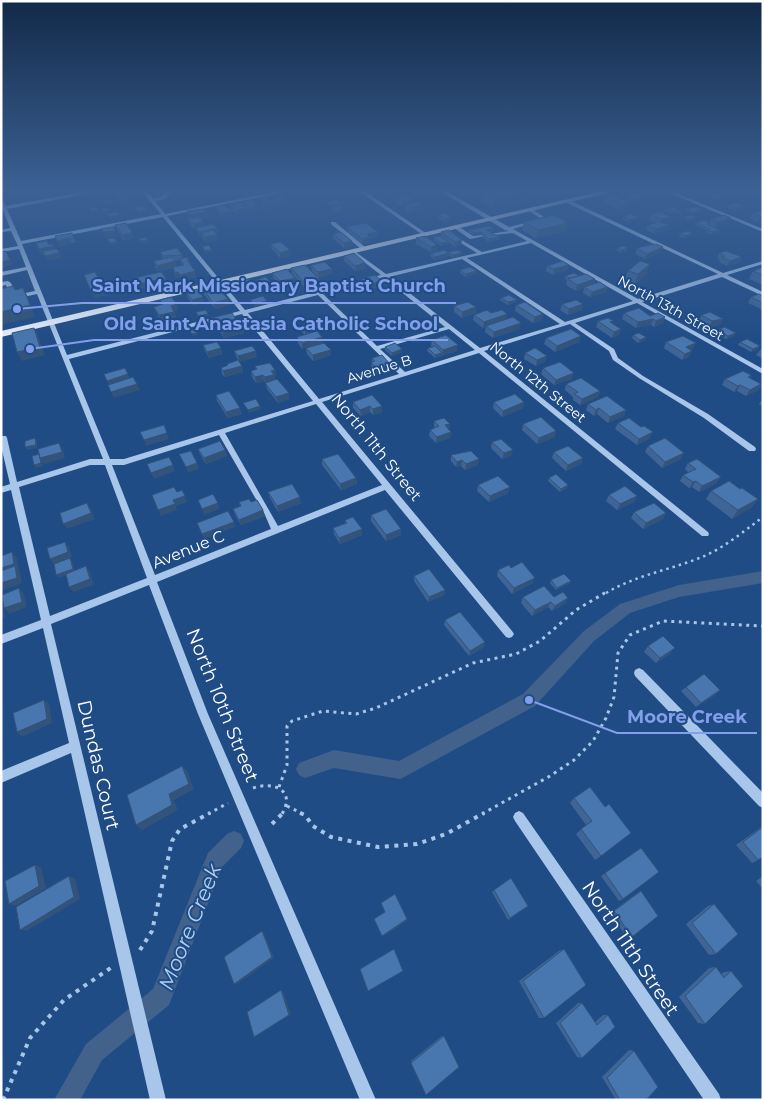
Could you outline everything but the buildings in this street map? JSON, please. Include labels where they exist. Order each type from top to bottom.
[{"type":"main road","points":[[1,334],[392,241]]},
{"type":"street","name":"North 10th Street","points":[[19,241],[107,461],[203,714],[368,1100]]},
{"type":"street","points":[[1,251],[37,241]]},
{"type":"street","points":[[186,241],[219,282]]},
{"type":"street","points":[[355,241],[363,248]]},
{"type":"street","points":[[462,241],[481,253]]},
{"type":"street","points":[[652,241],[763,294]]},
{"type":"street","points":[[65,358],[385,276],[530,242]]},
{"type":"street","name":"North 13th Street","points":[[530,242],[763,372]]},
{"type":"street","name":"North 12th Street","points":[[353,251],[480,351],[705,534]]},
{"type":"street","points":[[463,258],[512,292],[612,350],[615,360],[675,399],[706,416],[752,449]]},
{"type":"street","name":"Avenue B","points":[[1,490],[90,462],[124,462],[763,262]]},
{"type":"street","points":[[1,274],[29,268]]},
{"type":"street","name":"North 11th Street","points":[[219,282],[509,634]]},
{"type":"street","points":[[1,284],[8,283],[11,291],[1,293]]},
{"type":"street","points":[[1,300],[38,292]]},
{"type":"street","points":[[319,293],[404,375]]},
{"type":"street","points":[[376,348],[450,327]]},
{"type":"street","points":[[221,432],[270,515],[276,530]]},
{"type":"street","name":"Dundas Court","points":[[3,438],[74,746],[119,968],[158,1100]]},
{"type":"street","name":"Avenue C","points":[[1,640],[387,486]]},
{"type":"street","points":[[639,673],[763,802]]},
{"type":"street","points":[[1,777],[74,746]]},
{"type":"street","name":"North 11th Street","points":[[519,816],[713,1100]]},
{"type":"path","points":[[279,787],[287,765],[287,726],[292,721],[323,711],[356,714],[376,708],[473,663],[516,654],[540,641],[576,610],[610,590],[646,574],[677,566],[704,556],[718,549],[763,518]]},
{"type":"path","points":[[287,806],[305,815],[313,826],[330,837],[378,847],[417,844],[438,837],[550,776],[574,760],[593,741],[606,718],[614,697],[618,653],[630,635],[662,621],[763,626]]},
{"type":"path","points":[[253,788],[263,784],[271,784],[279,787],[287,799],[287,806],[283,814],[272,824]]},
{"type":"path","points":[[140,950],[152,931],[172,842],[180,828],[228,803]]},
{"type":"path","points":[[3,1100],[30,1038],[64,1000],[119,968]]},
{"type":"waterway","name":"Moore Creek","points":[[305,769],[334,759],[400,770],[529,700],[589,636],[625,608],[679,591],[763,577]]},
{"type":"waterway","name":"Moore Creek","points":[[66,1100],[94,1052],[161,997],[215,860],[234,841]]},
{"type":"place","name":"Saint Mark Missionary Baptist Church","points":[[17,309]]},
{"type":"place","name":"Old Saint Anastasia Catholic School","points":[[30,349]]},
{"type":"place","name":"Moore Creek","points":[[529,700]]}]
